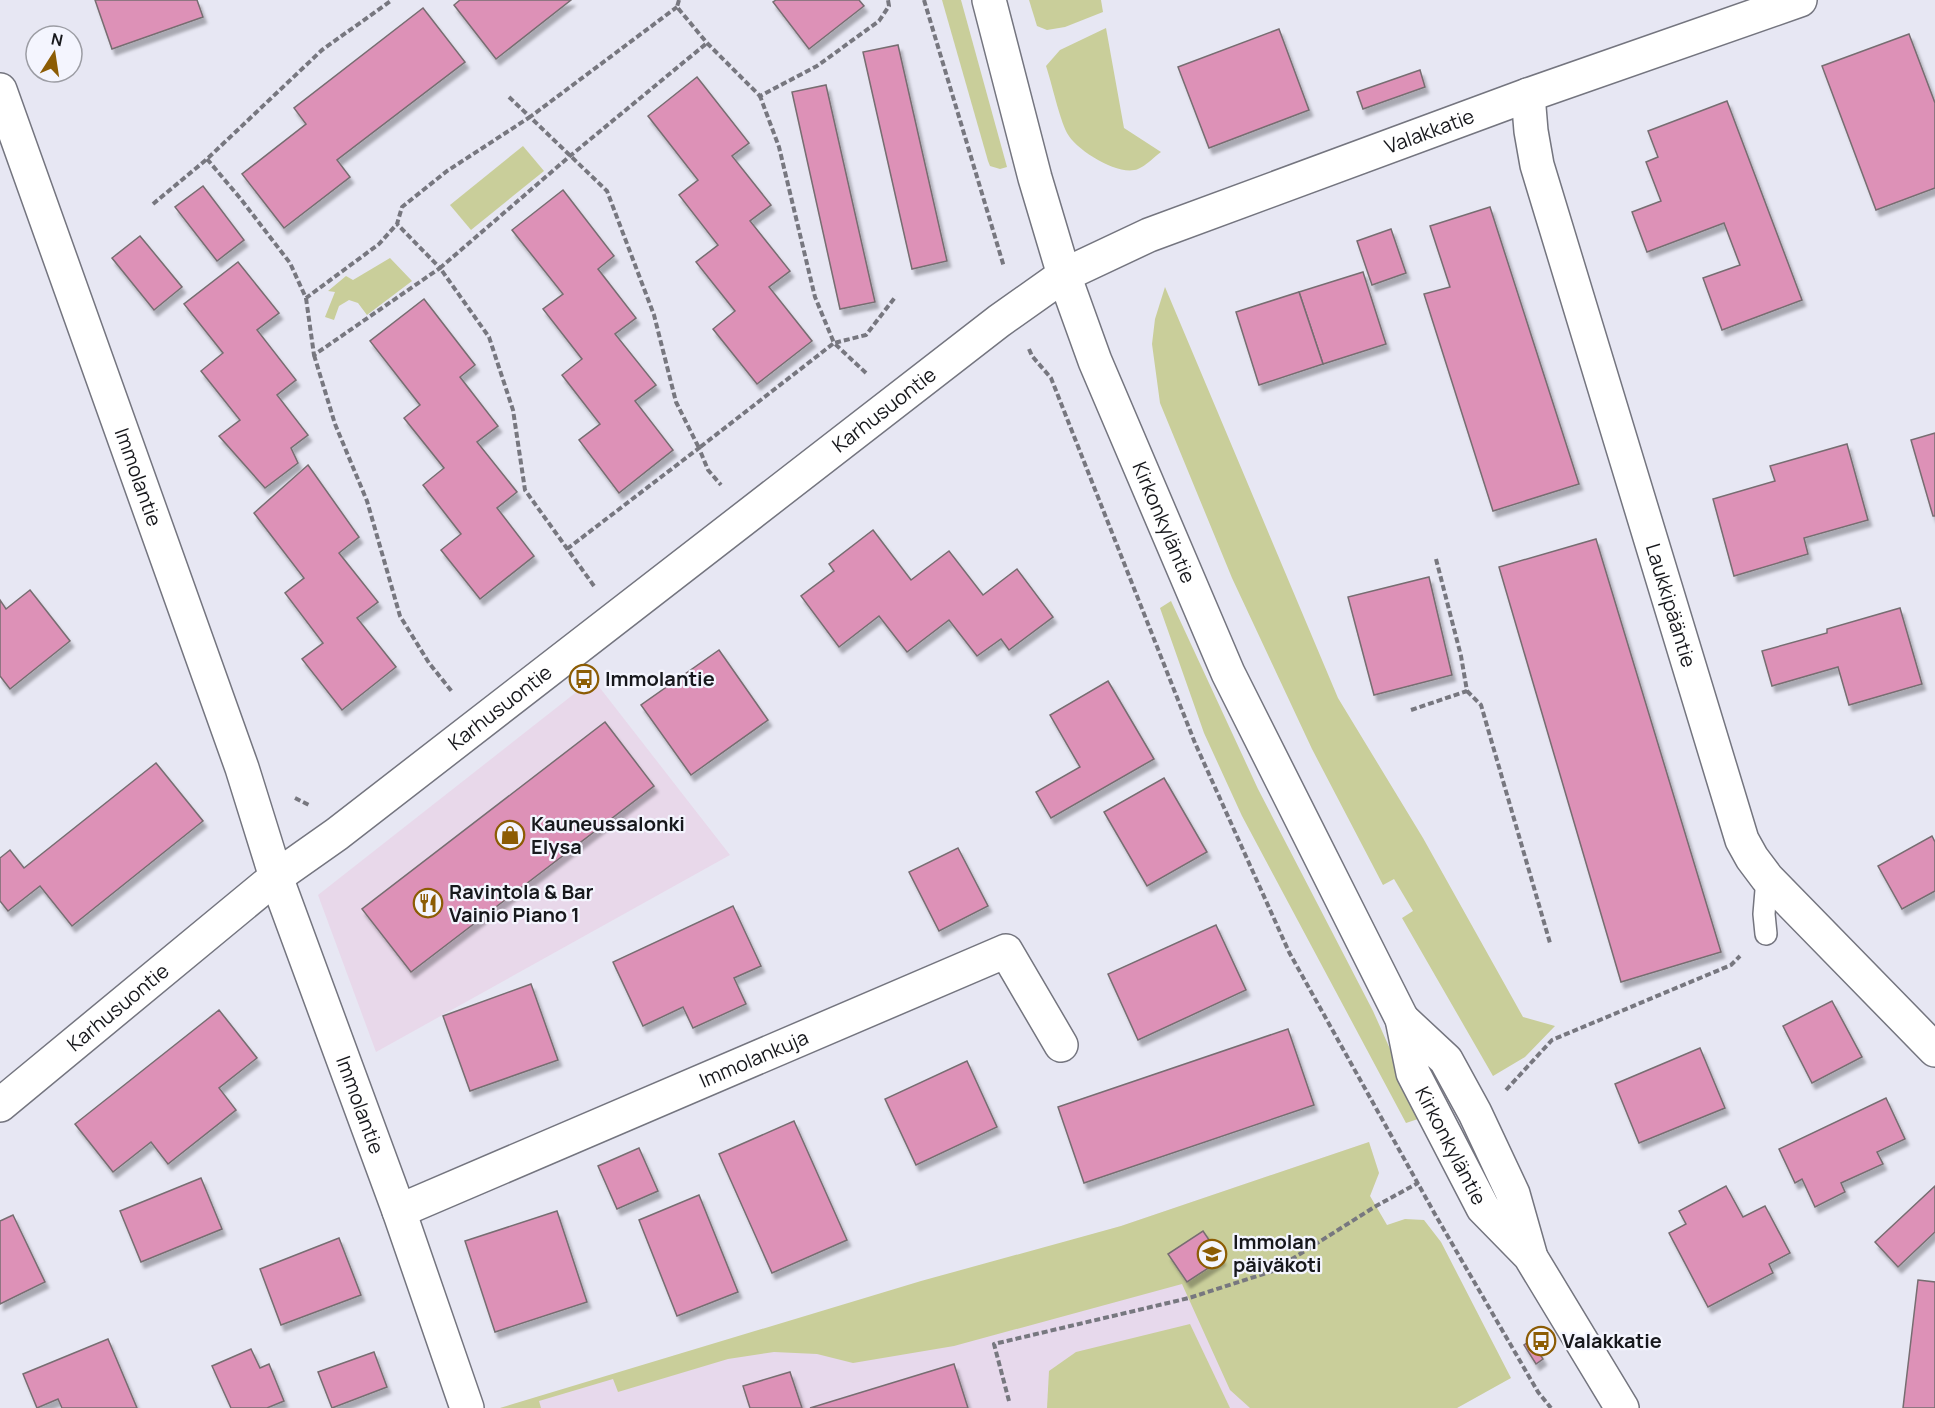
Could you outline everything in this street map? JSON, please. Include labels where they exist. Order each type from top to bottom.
[{"type":"street","name":"Kirkonkyläntie","points":[[990,0],[1035,178],[1064,275],[1095,361],[1228,673],[1402,1019],[1446,1060],[1475,1113],[1513,1194],[1530,1256],[1622,1408]]},
{"type":"street","name":"Valakkatie","points":[[1064,275],[1142,237],[1528,95],[1800,0]]},
{"type":"street","name":"Immolantie","points":[[0,90],[242,768],[276,877],[399,1211],[467,1408]]},
{"type":"street","name":"Laukkipääntie","points":[[1528,95],[1537,165],[1742,840],[1767,878],[1935,1050]]},
{"type":"street","name":"Karhusuontie","points":[[0,1105],[276,877],[336,834],[999,321],[1064,275]]},
{"type":"street","name":"Immolankuja","points":[[399,1211],[1006,951],[1061,1045]]},
{"type":"lane","points":[[1766,934],[1764,914],[1767,878]]},
{"type":"path","points":[[153,204],[207,159],[322,50],[392,0]]},
{"type":"path","points":[[306,298],[379,244],[397,224],[402,207],[447,171],[530,117],[676,7],[679,0]]},
{"type":"path","points":[[759,96],[817,66],[879,21],[889,6],[888,0]]},
{"type":"path","points":[[924,0],[1003,262]]},
{"type":"path","points":[[676,7],[759,96],[779,147],[815,297],[834,343],[866,374]]},
{"type":"path","points":[[314,355],[440,268],[570,156],[708,43]]},
{"type":"path","points":[[509,97],[607,191],[654,315],[676,402],[708,470],[722,487]]},
{"type":"path","points":[[207,159],[290,263],[306,298],[314,355],[336,424],[367,501],[400,616],[429,663],[456,697]]},
{"type":"path","points":[[397,224],[440,268],[489,337],[513,410],[525,490],[595,588]]},
{"type":"path","points":[[567,549],[834,343],[866,335],[896,296]]},
{"type":"path","points":[[1032,356],[1051,378],[1195,743],[1289,952],[1538,1392],[1551,1408]]},
{"type":"path","points":[[1436,559],[1461,656],[1467,691],[1481,705],[1550,943]]},
{"type":"path","points":[[1411,710],[1467,691]]},
{"type":"path","points":[[1502,1094],[1552,1040],[1731,964],[1766,934]]},
{"type":"path","points":[[1009,1401],[994,1344],[1189,1298],[1273,1271],[1376,1206],[1418,1183]]},
{"type":"shaded area","points":[[593,679],[730,855],[376,1052],[318,895]]},
{"type":"shaded area","name":"Immolan päiväkoti","points":[[1369,1142],[1379,1173],[1370,1196],[1484,1393],[1457,1408],[500,1408],[1121,1226]]},
{"type":"green space","points":[[942,0],[961,0],[1007,167],[1000,169],[990,166],[988,161]]},
{"type":"green space","points":[[1029,0],[1101,0],[1103,12],[1065,27],[1047,30],[1037,26]]},
{"type":"green space","points":[[1106,28],[1124,128],[1161,152],[1138,169],[1120,169],[1110,166],[1088,154],[1072,140],[1061,118],[1046,66],[1060,50]]},
{"type":"green space","points":[[523,146],[544,171],[471,230],[450,205]]},
{"type":"green space","points":[[390,258],[412,281],[367,315],[358,303],[349,300],[339,306],[334,320],[325,317],[335,292],[328,291],[346,276],[353,280]]},
{"type":"green space","points":[[1165,287],[1338,698],[1423,838],[1523,1017],[1555,1026],[1525,1057],[1493,1076],[1402,918],[1413,911],[1394,879],[1383,885],[1312,749],[1232,578],[1160,403],[1152,344],[1155,319]]},
{"type":"green space","points":[[1171,601],[1258,789],[1373,1011],[1421,1118],[1406,1123],[1242,816],[1204,733],[1160,608]]},
{"type":"green space","name":"Immolan päiväkoti","points":[[1369,1142],[1379,1173],[1370,1196],[1387,1225],[1405,1219],[1424,1220],[1441,1242],[1511,1378],[1457,1408],[1250,1408],[1230,1390],[1182,1284],[954,1346],[853,1363],[817,1354],[774,1352],[728,1359],[618,1392],[613,1379],[539,1401],[541,1408],[500,1408],[921,1281],[1121,1226]]},
{"type":"green space","points":[[1190,1324],[1230,1408],[1047,1408],[1049,1371],[1076,1352]]},
{"type":"building","points":[[95,0],[197,0],[203,17],[112,49]]},
{"type":"building","points":[[460,0],[571,0],[496,59],[454,5]]},
{"type":"building","points":[[776,0],[859,0],[864,6],[809,49],[773,2]]},
{"type":"building","points":[[423,8],[465,62],[337,160],[350,177],[284,228],[242,174],[306,124],[294,108]]},
{"type":"building","points":[[1279,29],[1309,110],[1209,148],[1178,67]]},
{"type":"building","points":[[1909,34],[1935,103],[1935,188],[1876,210],[1822,66]]},
{"type":"building","points":[[898,45],[947,261],[912,269],[863,52]]},
{"type":"building","points":[[1420,70],[1425,87],[1363,109],[1357,92]]},
{"type":"building","points":[[697,77],[749,143],[732,156],[771,205],[750,221],[790,271],[769,287],[812,341],[757,384],[713,329],[735,311],[696,262],[718,245],[679,195],[698,180],[648,116]]},
{"type":"building","points":[[826,85],[875,302],[840,309],[792,92]]},
{"type":"building","points":[[1727,101],[1802,300],[1722,330],[1703,278],[1740,265],[1724,223],[1647,252],[1632,212],[1661,201],[1646,162],[1658,157],[1648,131]]},
{"type":"building","points":[[203,186],[244,240],[217,261],[175,207]]},
{"type":"building","points":[[563,190],[614,256],[598,269],[636,318],[615,334],[656,385],[635,401],[673,450],[619,493],[579,440],[600,424],[562,375],[582,359],[543,309],[563,294],[512,230]]},
{"type":"building","points":[[1490,207],[1579,484],[1493,511],[1424,294],[1450,287],[1430,226]]},
{"type":"building","points":[[1391,229],[1406,273],[1372,285],[1357,241]]},
{"type":"building","points":[[140,236],[182,287],[154,310],[112,258]]},
{"type":"building","points":[[238,262],[279,313],[257,330],[296,380],[277,395],[308,435],[291,448],[298,463],[265,488],[219,436],[240,420],[201,371],[223,353],[184,304]]},
{"type":"building","points":[[1363,272],[1386,344],[1323,364],[1299,292]]},
{"type":"building","points":[[1299,292],[1323,364],[1259,385],[1236,312]]},
{"type":"building","points":[[424,299],[475,365],[460,377],[498,426],[477,442],[517,492],[497,508],[534,556],[480,599],[441,550],[461,534],[423,485],[444,468],[404,418],[420,405],[370,341]]},
{"type":"building","points":[[1935,433],[1935,516],[1933,516],[1911,440]]},
{"type":"building","points":[[1847,444],[1868,520],[1804,538],[1808,554],[1734,576],[1713,499],[1775,481],[1770,466]]},
{"type":"building","points":[[308,465],[359,537],[339,553],[378,602],[357,618],[396,667],[342,710],[302,659],[323,643],[285,593],[304,578],[254,513]]},
{"type":"building","points":[[873,530],[911,580],[949,551],[983,595],[1017,569],[1053,617],[1009,650],[1001,639],[977,656],[949,620],[907,652],[879,616],[839,647],[801,596],[834,571],[829,564]]},
{"type":"building","points":[[1596,539],[1721,952],[1621,982],[1499,567]]},
{"type":"building","points":[[1429,577],[1452,675],[1374,695],[1348,597]]},
{"type":"building","points":[[30,590],[70,641],[10,689],[0,676],[0,600],[6,609]]},
{"type":"building","points":[[1900,608],[1922,684],[1849,705],[1838,667],[1772,686],[1762,651],[1827,633],[1827,629]]},
{"type":"building","points":[[719,650],[768,720],[691,775],[641,705]]},
{"type":"building","points":[[1108,681],[1154,759],[1051,818],[1036,792],[1080,767],[1050,715]]},
{"type":"building","points":[[605,722],[654,786],[411,972],[362,909]]},
{"type":"building","points":[[156,763],[203,821],[72,926],[40,886],[8,911],[0,901],[0,858],[10,850],[24,868]]},
{"type":"building","points":[[1164,778],[1207,852],[1147,886],[1104,812]]},
{"type":"building","points":[[1932,836],[1935,842],[1935,891],[1902,909],[1878,866]]},
{"type":"building","points":[[958,848],[988,906],[939,931],[909,872]]},
{"type":"building","points":[[733,906],[761,966],[734,978],[746,1004],[693,1028],[683,1007],[643,1026],[613,962]]},
{"type":"building","points":[[1216,925],[1246,990],[1138,1040],[1108,974]]},
{"type":"building","points":[[531,984],[558,1060],[470,1091],[443,1016]]},
{"type":"building","points":[[1832,1001],[1862,1057],[1812,1083],[1783,1026]]},
{"type":"building","points":[[219,1010],[257,1058],[219,1088],[236,1110],[168,1164],[151,1142],[113,1172],[75,1124]]},
{"type":"building","points":[[1288,1029],[1314,1105],[1084,1183],[1058,1107]]},
{"type":"building","points":[[1700,1048],[1725,1108],[1639,1143],[1615,1084]]},
{"type":"building","points":[[967,1061],[997,1127],[916,1165],[885,1099]]},
{"type":"building","points":[[1886,1098],[1905,1139],[1877,1152],[1883,1164],[1841,1183],[1845,1192],[1815,1207],[1802,1179],[1795,1183],[1779,1149]]},
{"type":"building","points":[[794,1121],[847,1240],[772,1273],[719,1154]]},
{"type":"building","points":[[639,1148],[658,1191],[617,1209],[598,1166]]},
{"type":"building","points":[[201,1178],[222,1229],[141,1262],[120,1211]]},
{"type":"building","points":[[1726,1186],[1743,1217],[1765,1206],[1790,1253],[1769,1264],[1773,1273],[1708,1307],[1669,1233],[1686,1224],[1679,1211]]},
{"type":"building","points":[[1935,1186],[1935,1232],[1898,1267],[1875,1242]]},
{"type":"building","points":[[699,1195],[738,1292],[677,1316],[639,1220]]},
{"type":"building","points":[[557,1211],[587,1302],[495,1332],[465,1241]]},
{"type":"building","points":[[13,1215],[45,1282],[0,1304],[0,1221]]},
{"type":"building","points":[[1203,1231],[1222,1259],[1187,1282],[1168,1254]]},
{"type":"building","points":[[339,1238],[361,1295],[281,1325],[260,1269]]},
{"type":"building","points":[[1918,1280],[1935,1282],[1935,1408],[1903,1408]]},
{"type":"building","points":[[108,1339],[137,1408],[62,1408],[58,1399],[37,1408],[23,1374]]},
{"type":"building","points":[[1531,1340],[1543,1359],[1536,1364],[1524,1345]]},
{"type":"building","points":[[251,1349],[260,1368],[269,1364],[284,1401],[267,1408],[231,1408],[212,1366]]},
{"type":"building","points":[[374,1352],[387,1387],[332,1408],[318,1372]]},
{"type":"building","points":[[954,1364],[968,1408],[810,1408]]},
{"type":"building","points":[[790,1372],[802,1408],[750,1408],[743,1386]]},
{"type":"place","name":"Immolantie","points":[[584,679]]},
{"type":"place","name":"Kauneussalonki Elysa","points":[[510,835]]},
{"type":"place","name":"Ravintola & Bar Vainio Piano 1","points":[[428,903]]},
{"type":"place","name":"Immolan päiväkoti","points":[[1212,1254]]},
{"type":"place","name":"Valakkatie","points":[[1541,1341]]}]
